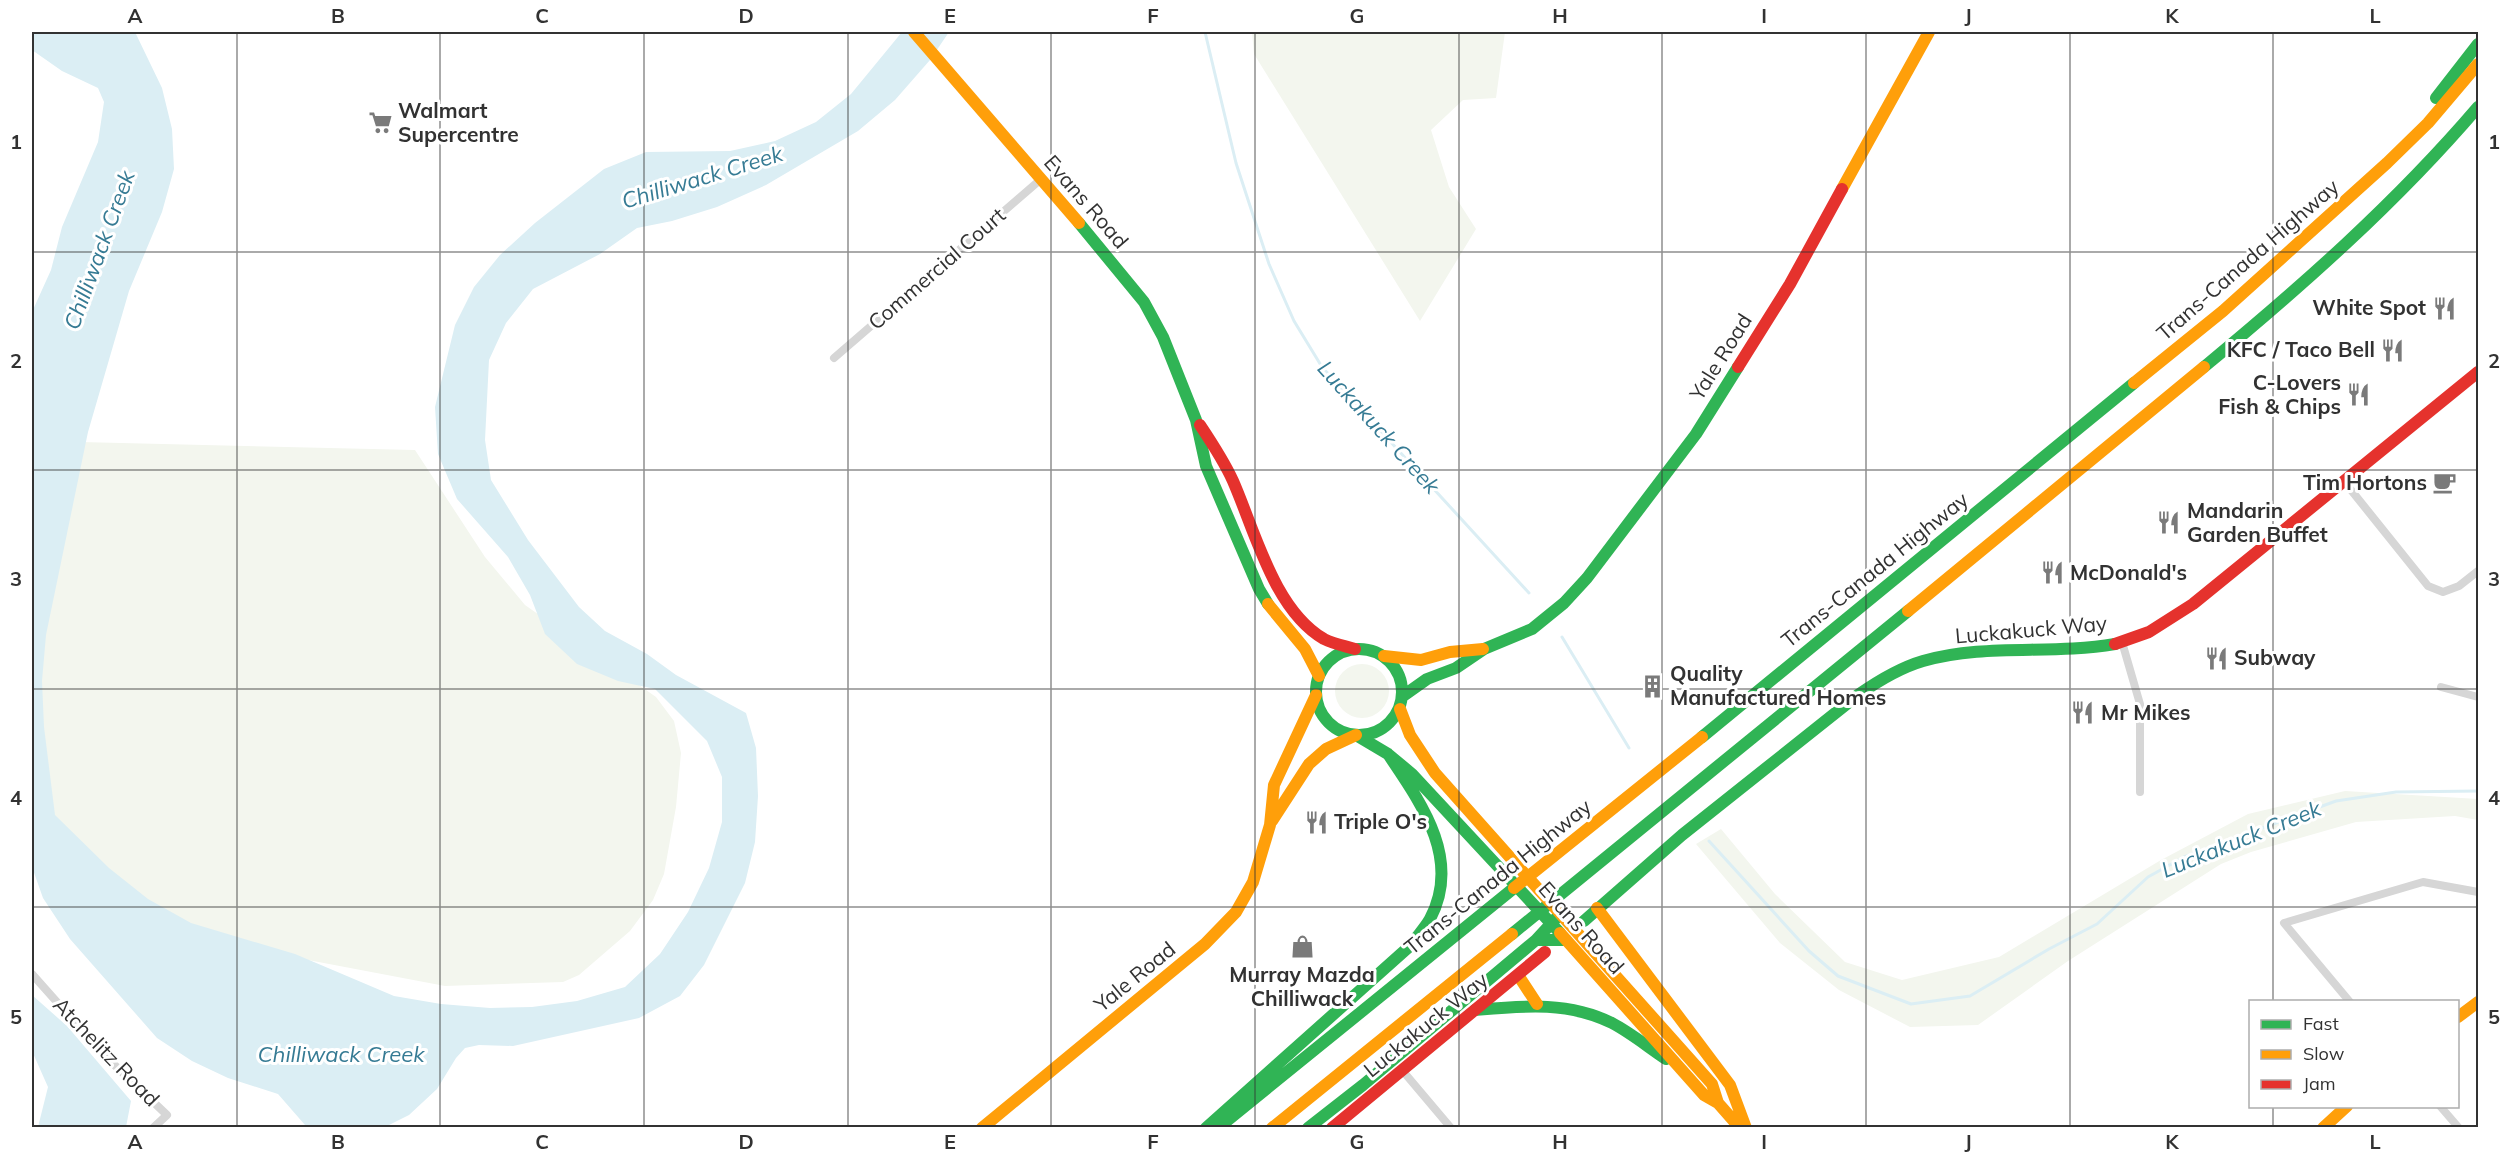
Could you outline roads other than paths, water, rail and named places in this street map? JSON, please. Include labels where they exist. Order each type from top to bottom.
[{"type":"main road","name":"Evans Road","points":[[914,32],[1120,271],[1144,302],[1163,337],[1196,420],[1206,466],[1259,589],[1273,612],[1305,649],[1319,676]]},
{"type":"main road","name":"Yale Road","points":[[1401,702],[1427,680],[1456,668],[1484,649],[1532,629],[1564,603],[1587,578],[1696,434],[1790,284],[1929,32]]},
{"type":"main road","points":[[2387,163],[2478,44]]},
{"type":"main road","name":"Trans-Canada Highway","points":[[1218,1128],[1685,751],[2223,311],[2387,163],[2428,123],[2478,64]]},
{"type":"main road","points":[[2371,221],[2478,107]]},
{"type":"main road","points":[[1272,1128],[2045,499],[2260,321],[2319,270],[2478,120]]},
{"type":"main road","name":"Luckakuck Way","points":[[1584,921],[1682,834],[1858,695],[1889,675],[1923,661],[1959,654],[2081,650],[2122,642],[2154,630],[2193,604],[2478,372]]},
{"type":"main road","name":"Evans Road","points":[[1196,420],[1222,458],[1275,581],[1287,602],[1303,622],[1320,637],[1355,649]]},
{"type":"main road","points":[[1355,649],[1370,650],[1384,656],[1399,674],[1401,702],[1393,719],[1384,728],[1373,733],[1356,735],[1344,732],[1329,722],[1319,707],[1316,695],[1319,676],[1333,657],[1355,649]]},
{"type":"main road","name":"Yale Road","points":[[1384,656],[1421,660],[1450,652],[1484,649]]},
{"type":"main road","name":"Yale Road","points":[[982,1128],[1215,934],[1236,912],[1253,882],[1270,825],[1274,785],[1316,695]]},
{"type":"main road","name":"Evans Road","points":[[1401,702],[1410,735],[1426,760],[1560,914],[1587,953],[1677,1066],[1704,1095],[1718,1103],[1740,1128]]},
{"type":"main road","name":"Evans Road","points":[[1356,735],[1388,753],[1412,774],[1566,940],[1587,953],[1712,1084],[1718,1103]]},
{"type":"main road","name":"Yale Road","points":[[1270,825],[1309,762],[1327,749],[1356,735]]},
{"type":"main road","points":[[1206,1128],[1410,945],[1432,915],[1442,885],[1437,835],[1414,793],[1388,753]]},
{"type":"main road","points":[[1598,909],[1730,1085],[1746,1128]]},
{"type":"main road","points":[[1308,1128],[1363,1085],[1536,940],[1560,914]]},
{"type":"main road","points":[[1536,940],[1566,940]]},
{"type":"main road","name":"Luckakuck Way","points":[[1332,1128],[1545,952]]},
{"type":"main road","points":[[1518,975],[1537,1004]]},
{"type":"main road","points":[[2459,1016],[2478,1002]]},
{"type":"main road","points":[[1475,1010],[1537,1004],[1585,1012],[1612,1024],[1677,1066]]},
{"type":"main road","points":[[2323,1128],[2346,1108]]},
{"type":"street","name":"Commercial Court","points":[[834,358],[1040,180]]},
{"type":"street","points":[[2343,480],[2428,586],[2443,592],[2460,586],[2478,571]]},
{"type":"street","points":[[2122,642],[2140,704],[2140,792]]},
{"type":"street","points":[[2441,687],[2478,697]]},
{"type":"street","points":[[2348,1000],[2284,923],[2423,882],[2478,892]]},
{"type":"street","name":"Atchelitz Road","points":[[32,974],[104,1055],[167,1115],[153,1128]]},
{"type":"street","points":[[1402,1070],[1451,1128]]},
{"type":"street","points":[[2441,1108],[2459,1128]]},
{"type":"water","name":"Chilliwack Creek","points":[[32,32],[135,32],[162,88],[172,129],[174,169],[162,212],[129,291],[88,432],[46,635],[42,681],[44,727],[55,815],[109,868],[148,899],[191,923],[295,954],[394,996],[441,1004],[490,1008],[532,1007],[577,1001],[625,987],[660,954],[688,912],[709,868],[722,822],[722,777],[707,741],[655,689],[618,681],[577,664],[545,634],[530,595],[508,557],[457,499],[438,454],[435,407],[455,325],[474,287],[500,255],[535,223],[604,169],[646,152],[730,151],[775,141],[816,122],[851,94],[902,32],[949,32],[930,60],[895,100],[858,131],[766,185],[717,207],[672,221],[637,228],[600,254],[533,289],[506,323],[489,360],[485,440],[491,480],[528,540],[579,607],[605,631],[647,654],[676,675],[746,713],[756,748],[758,796],[755,842],[745,883],[704,965],[680,996],[639,1018],[513,1046],[479,1045],[465,1048],[437,1089],[409,1115],[385,1127],[303,1127],[305,1125],[278,1094],[228,1078],[192,1061],[157,1038],[70,939],[43,898],[32,867],[32,312],[51,270],[62,227],[98,142],[104,102],[98,88],[62,71],[32,50]]},
{"type":"water","points":[[32,995],[67,1026],[131,1101],[126,1127],[38,1127],[48,1087],[32,1051]]},
{"type":"waterway","name":"Luckakuck Creek","points":[[1205,32],[1236,163],[1269,264],[1294,321],[1322,367],[1529,593]]},
{"type":"waterway","name":"Luckakuck Creek","points":[[1562,637],[1629,748]]},
{"type":"waterway","name":"Luckakuck Creek","points":[[1709,841],[1809,951],[1838,976],[1911,1004],[1970,996],[2049,949],[2097,924],[2148,877],[2184,857],[2336,801],[2396,792],[2478,791]]},
{"type":"place","name":"Walmart Supercentre","points":[[380,123]]},
{"type":"place","name":"White Spot","points":[[2444,308]]},
{"type":"place","name":"KFC / Taco Bell","points":[[2393,350]]},
{"type":"place","name":"C-Lovers Fish & Chips","points":[[2359,395]]},
{"type":"place","name":"Tim Hortons","points":[[2445,483]]},
{"type":"place","name":"Mandarin Garden Buffet","points":[[2169,523]]},
{"type":"place","name":"McDonald's","points":[[2052,573]]},
{"type":"place","name":"Subway","points":[[2216,658]]},
{"type":"place","name":"Quality Manufactured Homes","points":[[1652,686]]},
{"type":"place","name":"Mr Mikes","points":[[2083,713]]},
{"type":"place","name":"Triple O's","points":[[1316,822]]},
{"type":"place","name":"Murray Mazda Chilliwack","points":[[1302,947]]}]
